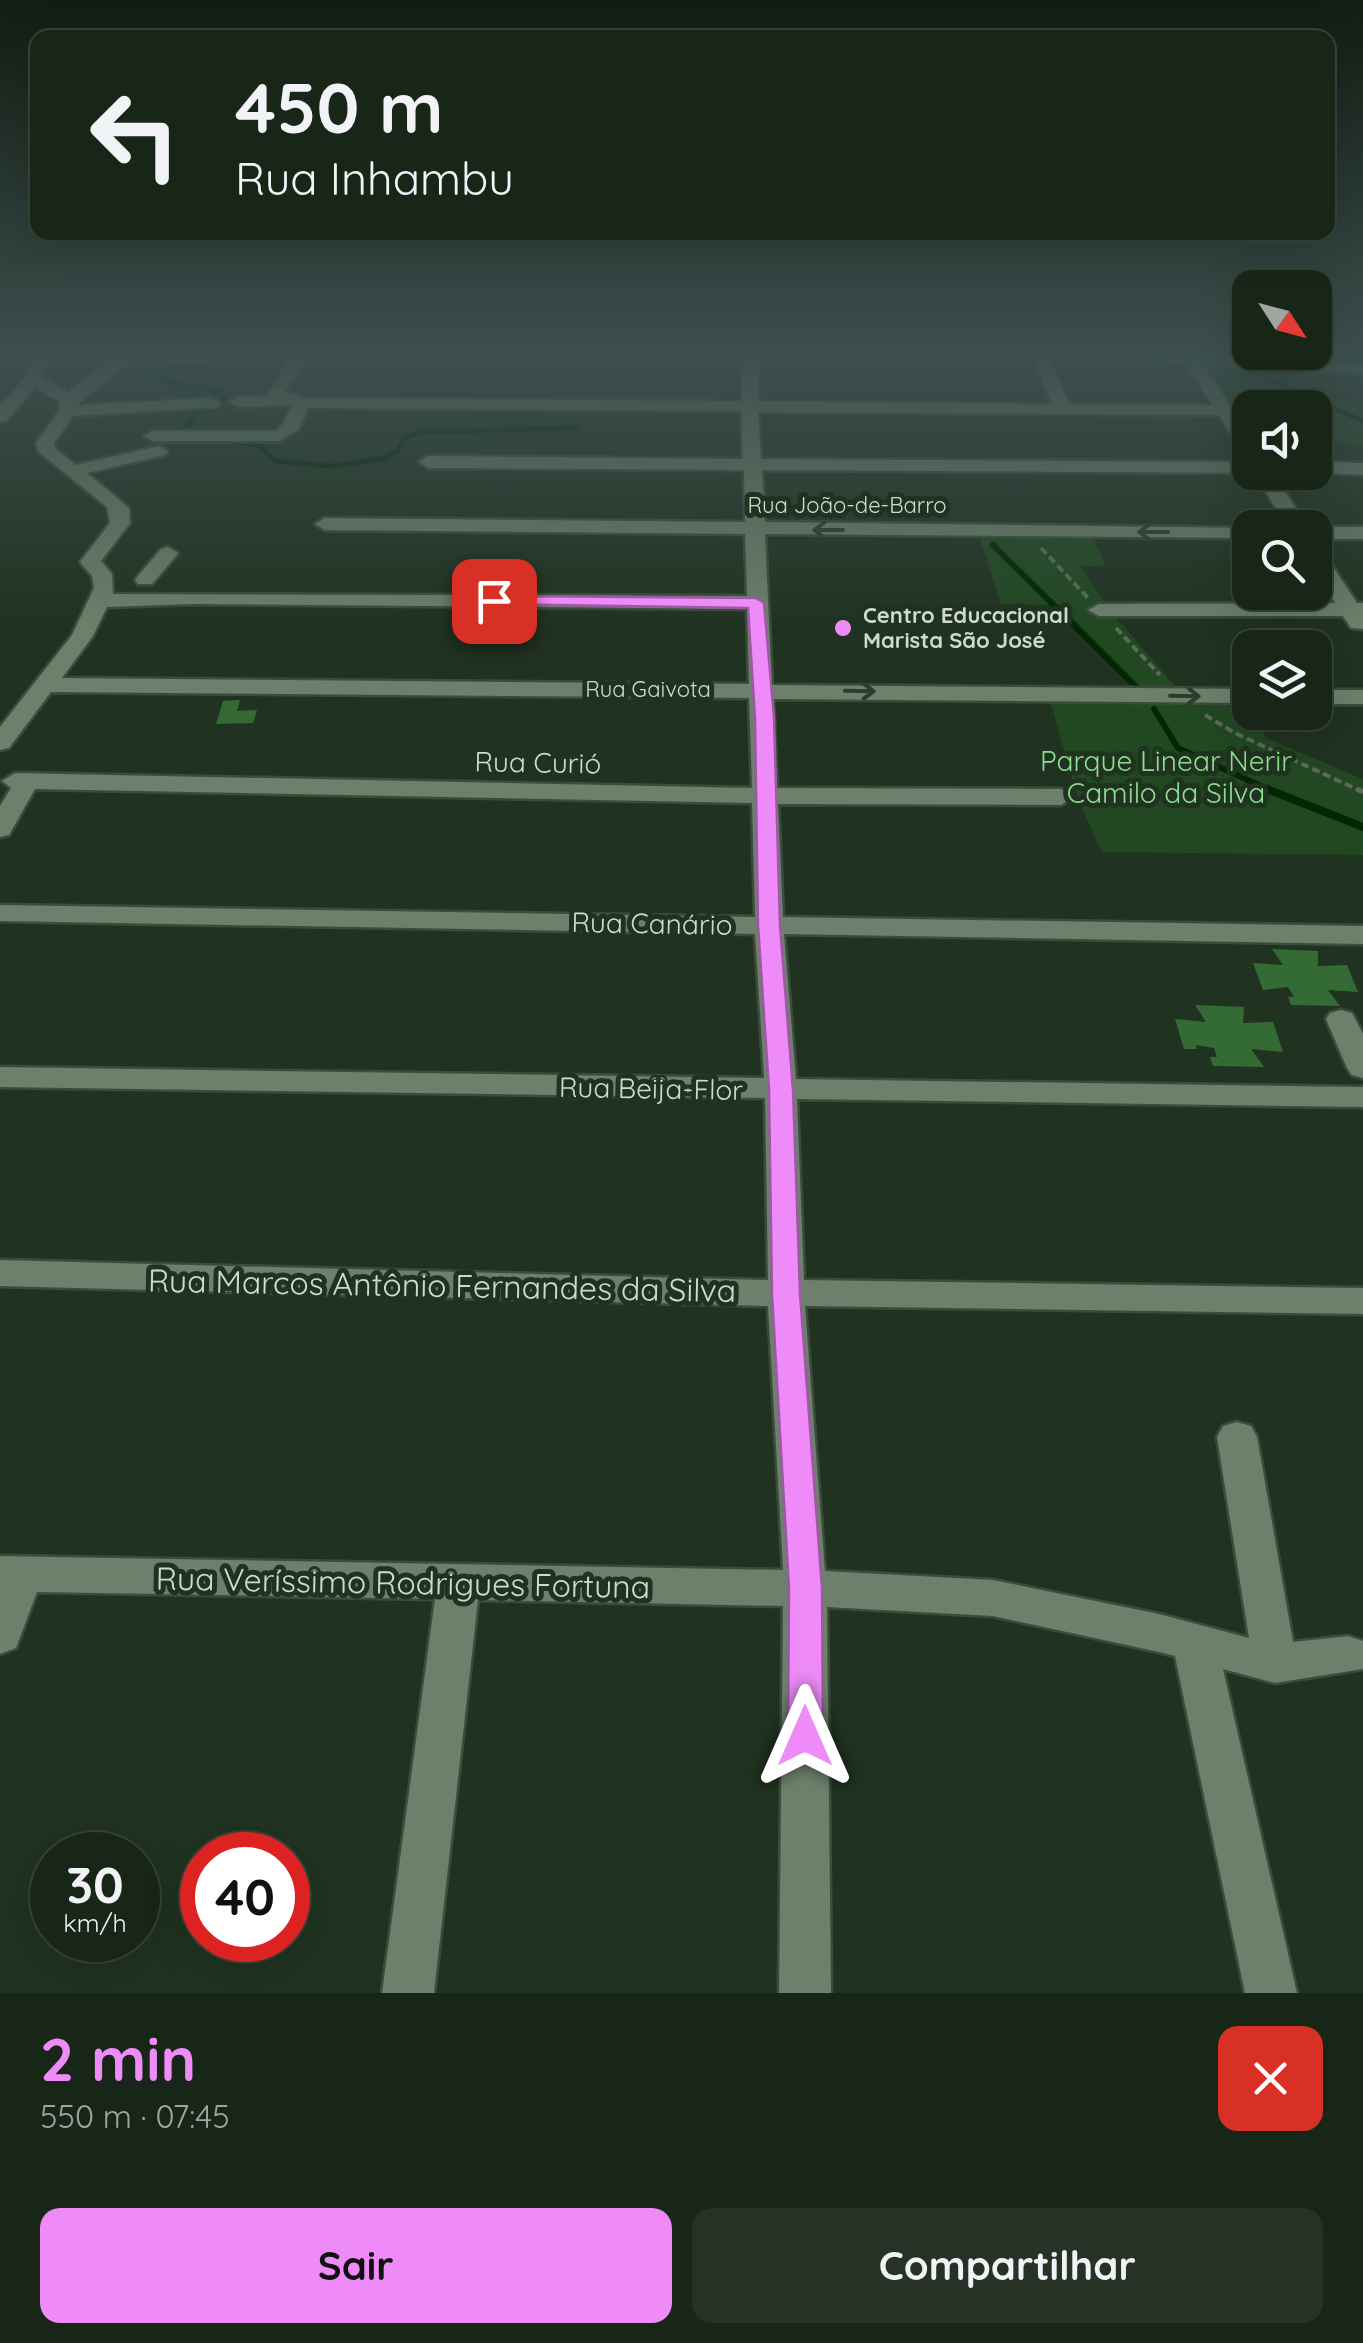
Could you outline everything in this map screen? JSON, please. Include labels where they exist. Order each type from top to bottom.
[{"type":"street","points":[[0,743],[74,648],[105,588],[102,574],[90,562],[118,531],[118,508],[47,451],[45,444]]},
{"type":"street","points":[[72,471],[153,444]]},
{"type":"street","points":[[570,463],[572,444]]},
{"type":"street","points":[[749,444],[763,690],[769,925],[781,1090],[786,1294],[805,1588],[805,1993]]},
{"type":"street","points":[[428,462],[1232,468]]},
{"type":"street","points":[[1332,468],[1363,468]]},
{"type":"street","name":"Rua João-de-Barro","points":[[325,524],[1232,532]]},
{"type":"street","points":[[1332,532],[1363,533]]},
{"type":"street","points":[[145,580],[168,554]]},
{"type":"street","points":[[102,574],[145,580],[193,598]]},
{"type":"street","points":[[1332,577],[1356,609],[1363,630]]},
{"type":"street","points":[[97,601],[193,598],[756,603]]},
{"type":"street","points":[[1108,609],[1356,609]]},
{"type":"street","name":"Rua Gaivota","points":[[46,684],[1232,696]]},
{"type":"street","points":[[1332,697],[1363,697]]},
{"type":"street","points":[[0,829],[10,783]]},
{"type":"street","name":"Rua Curió","points":[[10,783],[1061,797]]},
{"type":"street","name":"Rua Canário","points":[[0,913],[1363,935]]},
{"type":"street","points":[[1341,1019],[1363,1068]]},
{"type":"street","name":"Rua Beija-Flor","points":[[0,1077],[1363,1097]]},
{"type":"street","name":"Rua Marcos Antônio Fernandes da Silva","points":[[0,1273],[786,1294],[1363,1301]]},
{"type":"street","points":[[1238,1437],[1275,1664],[1348,1655]]},
{"type":"street","points":[[0,1635],[11,1575]]},
{"type":"street","name":"Rua Veríssimo Rodrigues Fortuna","points":[[11,1575],[805,1588],[993,1598],[1159,1633],[1275,1664]]},
{"type":"street","points":[[408,1993],[458,1584]]},
{"type":"street","points":[[1196,1644],[1272,1993]]},
{"type":"path","points":[[1178,696],[1235,733],[1363,792]]},
{"type":"green space","name":"Parque Linear Nerir Camilo da Silva","points":[[979,535],[1092,535],[1106,566],[1080,566],[1113,614],[1176,687],[1141,687],[1060,605],[1001,604]]},
{"type":"green space","name":"Parque Linear Nerir Camilo da Silva","points":[[1050,700],[1220,700],[1232,710],[1232,730],[1262,730],[1266,738],[1363,779],[1363,855],[1102,852],[1078,800]]},
{"type":"building","points":[[240,700],[237,711],[257,710],[253,723],[216,724],[223,701]]},
{"type":"building","points":[[1272,949],[1318,951],[1318,966],[1347,965],[1358,992],[1328,990],[1340,1006],[1291,1005],[1288,997],[1294,997],[1288,987],[1263,990],[1253,963],[1283,965]]},
{"type":"building","points":[[1195,1005],[1244,1007],[1243,1023],[1273,1022],[1283,1052],[1251,1049],[1264,1067],[1213,1066],[1210,1057],[1217,1057],[1214,1048],[1196,1045],[1197,1049],[1184,1049],[1175,1019],[1206,1022]]},
{"type":"waterway","points":[[252,444],[275,461],[332,466],[380,459],[398,451],[401,444]]},
{"type":"waterway","points":[[993,545],[1138,689]]},
{"type":"waterway","points":[[1154,709],[1178,748],[1270,790]]},
{"type":"waterway","points":[[1270,790],[1363,827]]},
{"type":"waterway","points":[[1270,790],[1274,792]]},
{"type":"place","name":"Centro Educacional Marista São José","points":[[843,628]]},
{"type":"route","points":[[494,601],[756,603],[764,718],[769,925],[781,1090],[786,1294],[805,1588],[805,1736]]}]
